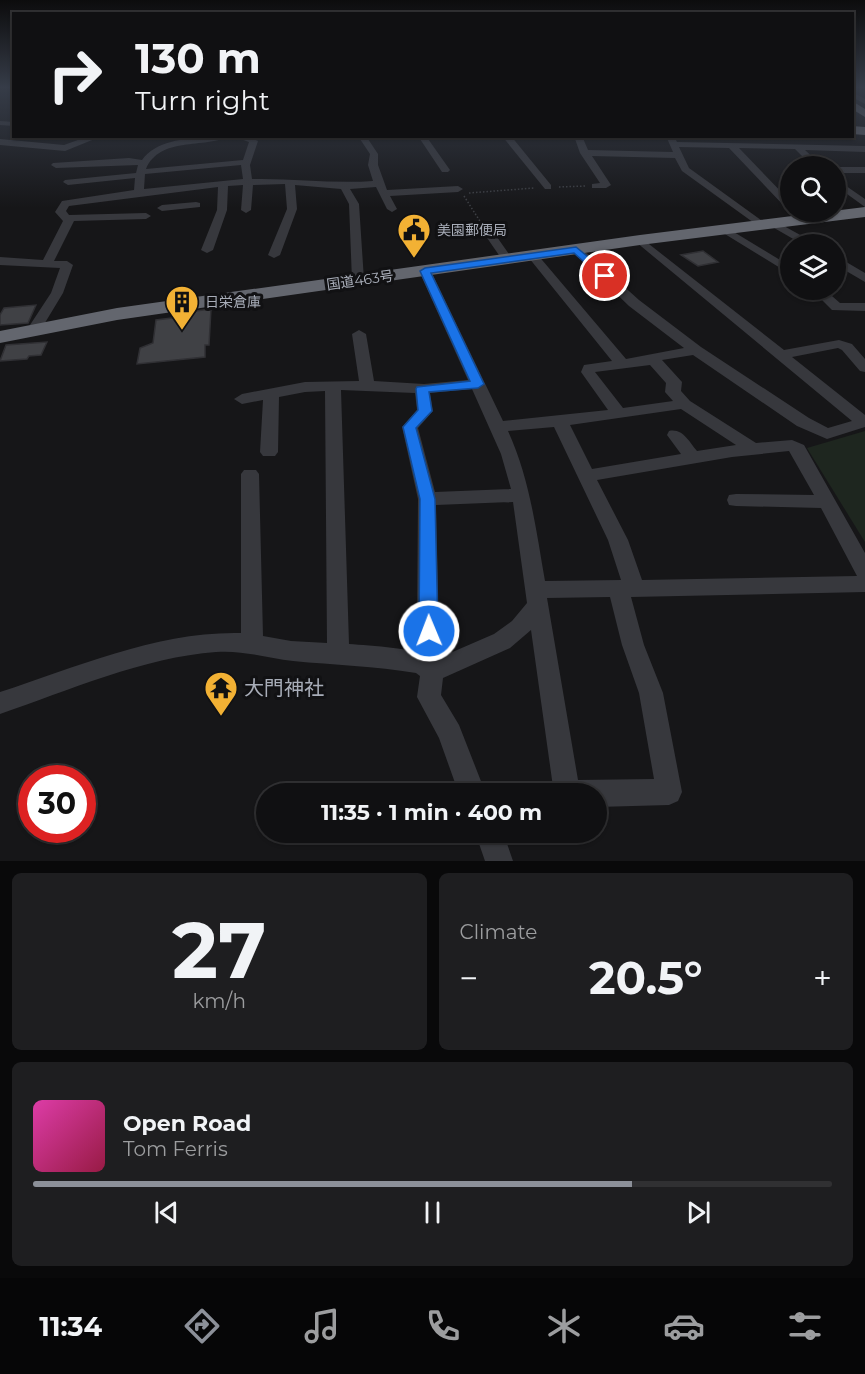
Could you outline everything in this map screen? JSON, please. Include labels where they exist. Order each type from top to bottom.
[{"type":"highway","name":"国道463号","points":[[846,213],[865,212]]},
{"type":"highway","name":"国道463号","points":[[0,337],[35,328],[117,314],[780,221]]},
{"type":"street","points":[[0,148],[5,143],[65,148],[92,138]]},
{"type":"street","points":[[139,193],[141,170],[151,155],[166,147],[215,138]]},
{"type":"street","points":[[243,138],[254,141],[246,162],[248,183],[246,210]]},
{"type":"street","points":[[363,138],[374,154],[373,165],[392,209]]},
{"type":"street","points":[[423,138],[445,170]]},
{"type":"street","points":[[508,138],[548,187]]},
{"type":"street","points":[[579,138],[584,153],[603,176],[606,185],[595,186]]},
{"type":"street","points":[[754,138],[760,146]]},
{"type":"street","points":[[671,140],[731,145],[865,149]]},
{"type":"street","points":[[671,140],[685,169],[767,224],[788,234]]},
{"type":"street","points":[[731,145],[780,196]]},
{"type":"street","points":[[797,147],[806,156]]},
{"type":"street","points":[[584,153],[679,155]]},
{"type":"street","points":[[166,169],[171,159]]},
{"type":"street","points":[[56,165],[129,161],[141,170]]},
{"type":"street","points":[[68,182],[141,170],[166,169],[199,162],[246,162]]},
{"type":"street","points":[[846,170],[865,170]]},
{"type":"street","points":[[146,216],[67,218],[60,212],[66,202],[223,184],[290,182],[381,188],[458,189]]},
{"type":"street","points":[[274,255],[292,209],[290,182]]},
{"type":"street","points":[[207,250],[222,210],[223,184]]},
{"type":"street","points":[[344,186],[354,204],[358,280]]},
{"type":"street","points":[[165,190],[161,211],[196,205]]},
{"type":"street","points":[[846,190],[865,204]]},
{"type":"street","points":[[47,263],[69,220],[67,218]]},
{"type":"street","points":[[724,230],[780,265]]},
{"type":"street","points":[[488,232],[507,259]]},
{"type":"street","points":[[640,240],[864,422]]},
{"type":"street","points":[[576,249],[634,303],[696,350],[803,422],[827,434]]},
{"type":"street","points":[[533,256],[621,362]]},
{"type":"street","points":[[0,261],[67,265],[57,293],[35,328]]},
{"type":"street","points":[[848,267],[865,267]]},
{"type":"street","points":[[848,267],[865,278]]},
{"type":"street","points":[[425,271],[510,454],[520,495],[565,783]]},
{"type":"street","points":[[829,300],[837,307],[865,308]]},
{"type":"street","points":[[359,334],[367,385]]},
{"type":"street","points":[[780,355],[839,345],[847,347],[865,368]]},
{"type":"street","points":[[619,414],[588,372],[589,368],[621,362],[654,360],[655,357],[696,350]]},
{"type":"street","points":[[654,360],[674,382],[673,392],[684,404],[755,450]]},
{"type":"street","points":[[242,399],[295,388],[367,385],[422,389],[478,384]]},
{"type":"street","points":[[333,386],[338,652]]},
{"type":"street","points":[[422,389],[425,411],[410,427],[427,499],[429,631]]},
{"type":"street","points":[[269,452],[271,393]]},
{"type":"street","points":[[498,427],[584,419],[684,404]]},
{"type":"street","points":[[559,420],[618,540],[633,645],[651,693],[669,792],[607,793]]},
{"type":"street","points":[[586,476],[732,451],[792,445],[864,422]]},
{"type":"street","points":[[675,435],[693,458]]},
{"type":"street","points":[[792,445],[798,449],[865,571]]},
{"type":"street","points":[[250,474],[252,643]]},
{"type":"street","points":[[427,499],[520,495]]},
{"type":"street","points":[[736,500],[827,502]]},
{"type":"street","points":[[537,597],[626,588],[865,584]]},
{"type":"street","points":[[432,672],[502,641],[520,628],[537,597]]},
{"type":"street","points":[[0,703],[155,652],[205,643],[252,643],[291,651],[377,656],[422,664],[432,672]]},
{"type":"street","points":[[432,672],[429,697],[450,733],[469,783]]},
{"type":"street","points":[[493,843],[499,861]]},
{"type":"path","points":[[488,232],[461,193],[595,186]]},
{"type":"shaded area","points":[[865,431],[865,542],[807,448]]},
{"type":"building","points":[[703,251],[718,262],[698,266],[681,255]]},
{"type":"building","points":[[36,305],[28,323],[0,325],[0,315],[4,308]]},
{"type":"building","name":"日栄倉庫","points":[[211,309],[209,345],[205,345],[205,357],[137,364],[140,348],[153,343],[156,320],[180,317],[180,313]]},
{"type":"building","points":[[47,342],[41,355],[29,356],[27,359],[0,361],[6,345]]},
{"type":"place","name":"美園郵便局","points":[[414,259]]},
{"type":"place","name":"日栄倉庫","points":[[182,331]]},
{"type":"place","name":"大門神社","points":[[221,717]]},
{"type":"route","points":[[429,631],[427,499],[410,427],[425,411],[422,389],[478,384],[425,271],[576,249],[605,276]]}]
